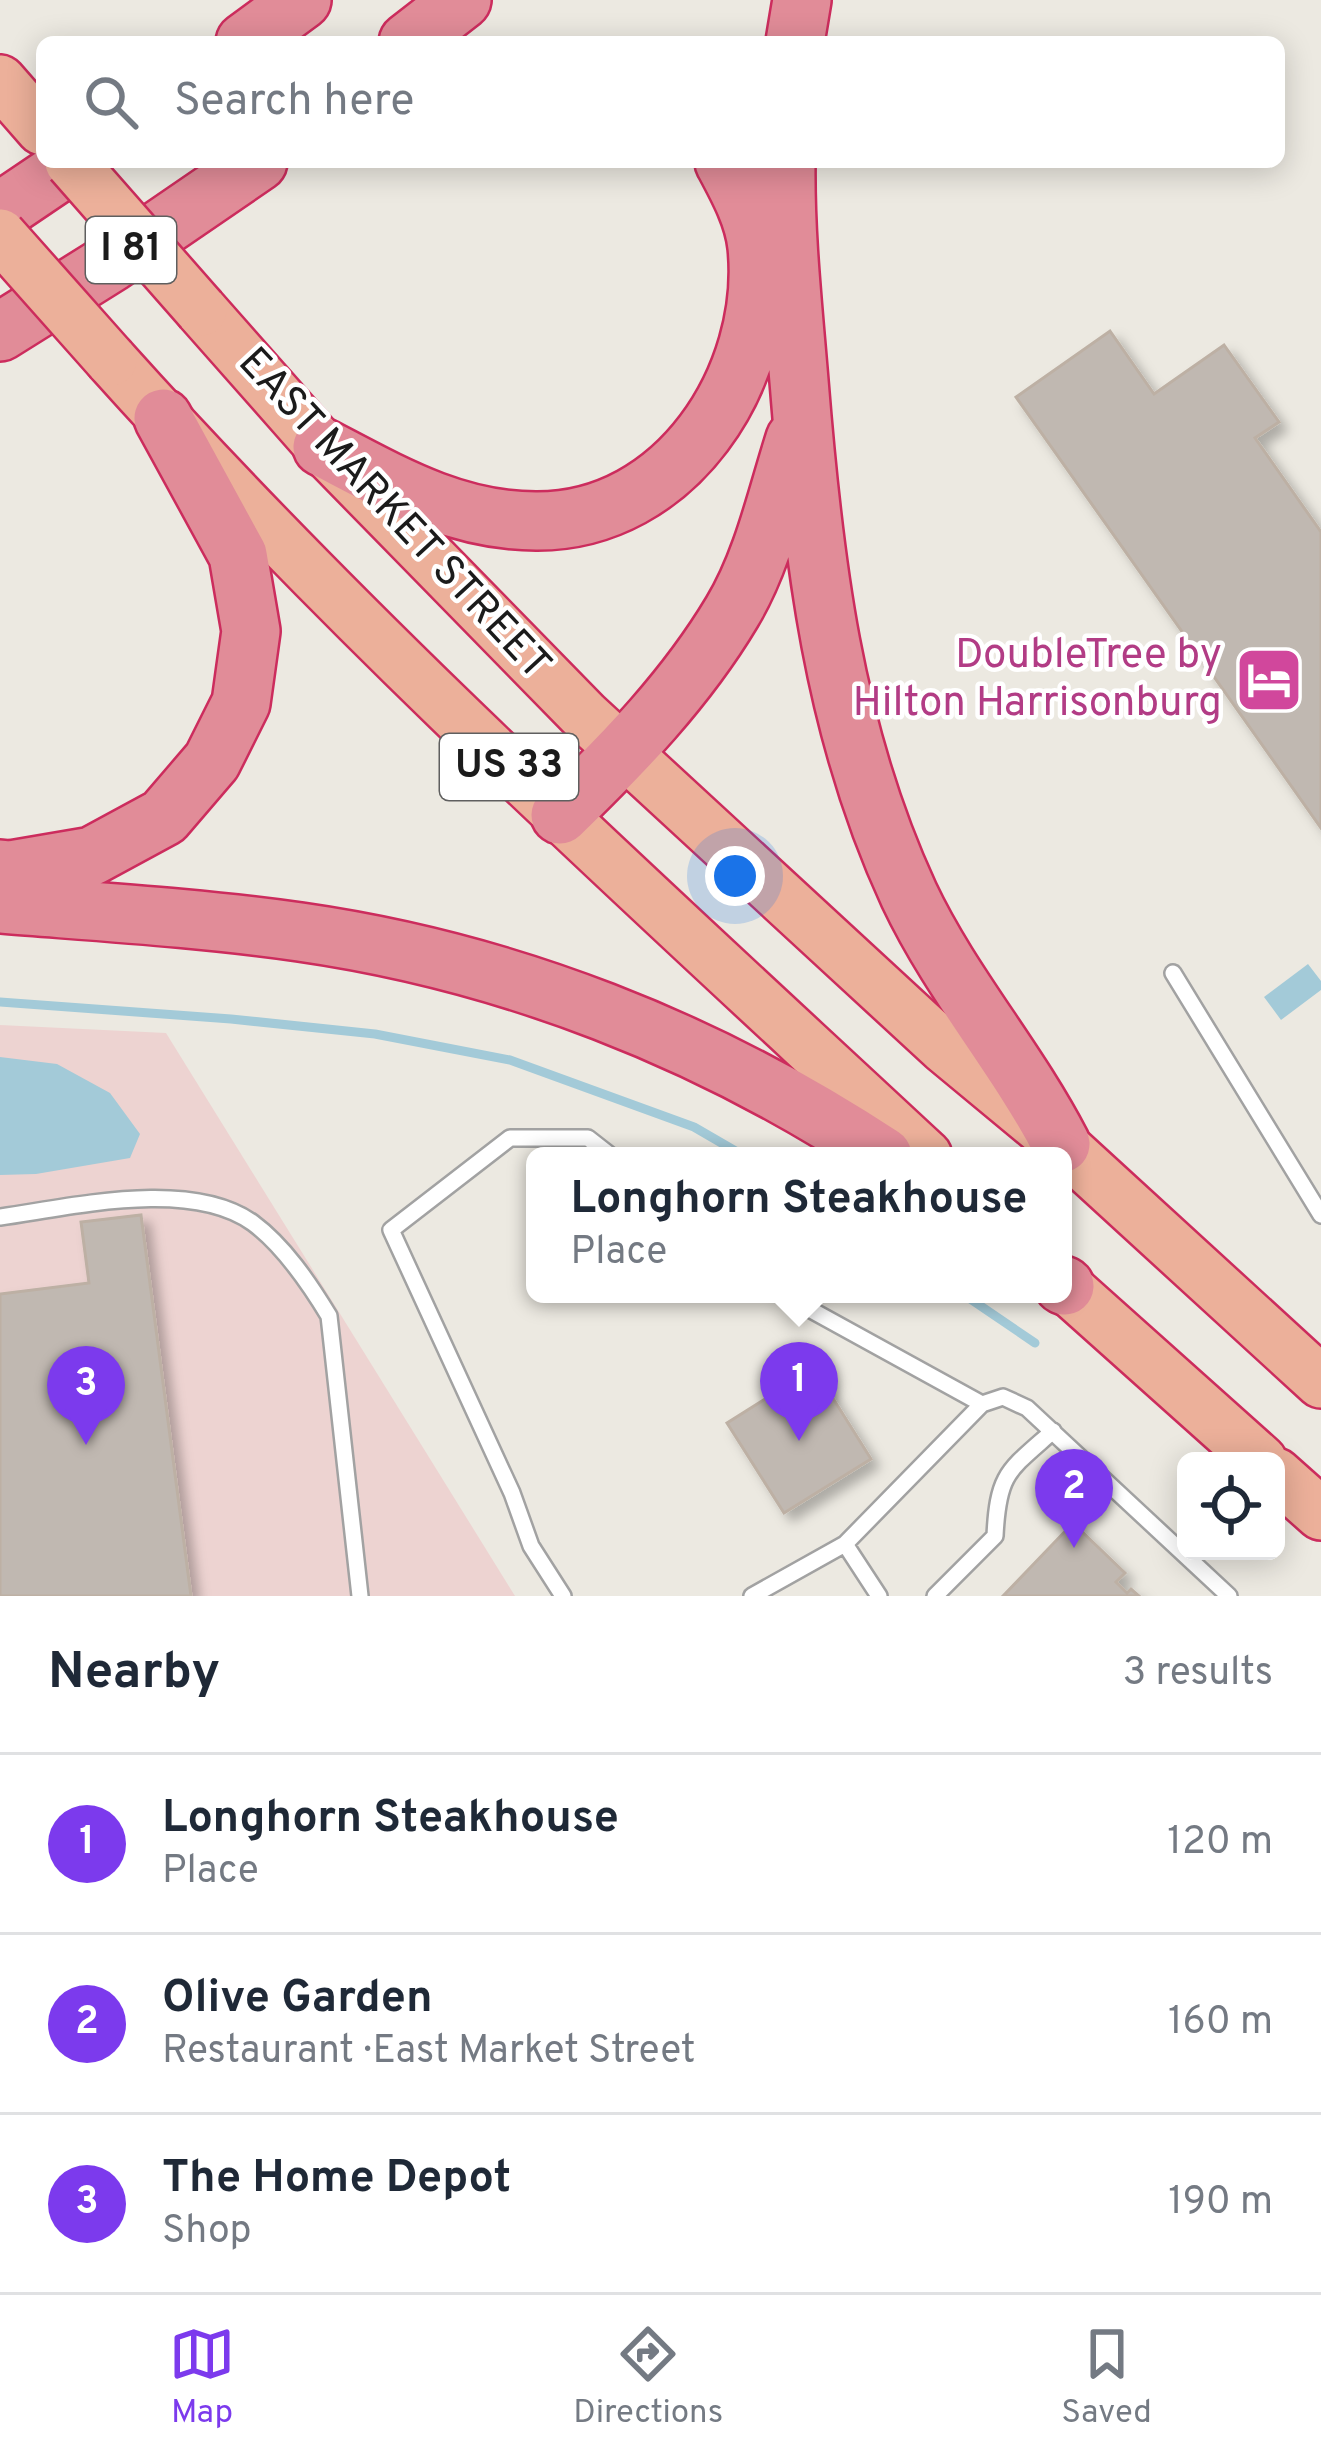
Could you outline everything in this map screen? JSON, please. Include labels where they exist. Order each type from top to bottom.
[{"type":"highway","points":[[253,36],[302,0]]},
{"type":"highway","points":[[416,36],[461,0]]},
{"type":"highway","points":[[796,36],[802,0]]},
{"type":"highway","name":"I 81","points":[[0,212],[64,168]]},
{"type":"highway","name":"EAST MARKET STREET","points":[[78,168],[322,447],[423,554],[624,753],[910,1016],[1064,1147]]},
{"type":"highway","name":"I 81","points":[[0,332],[249,168]]},
{"type":"highway","points":[[322,447],[426,502],[509,520],[586,515],[627,499],[668,473],[699,441],[730,395],[752,334],[757,244],[727,168]]},
{"type":"highway","points":[[786,168],[802,418],[827,640],[844,714],[866,788],[928,932],[1061,1144]]},
{"type":"highway","name":"US 33","points":[[0,236],[163,418],[363,626],[916,1147]]},
{"type":"highway","points":[[0,868],[92,856],[164,818],[212,760],[242,703],[251,631],[238,555],[163,418]]},
{"type":"highway","points":[[560,815],[674,696],[735,609],[802,418]]},
{"type":"highway","points":[[0,904],[304,932],[486,972],[609,1012],[692,1048],[773,1088],[868,1147]]},
{"type":"highway","name":"EAST MARKET STREET","points":[[1072,1154],[1321,1382]]},
{"type":"highway","points":[[1072,1292],[1251,1452]]},
{"type":"highway","points":[[1285,1482],[1321,1514]]},
{"type":"lane","points":[[1173,973],[1321,1215]]},
{"type":"lane","points":[[563,1596],[531,1546],[512,1493],[391,1231],[510,1138],[588,1138],[600,1147]]},
{"type":"lane","points":[[0,1217],[151,1199],[202,1202],[252,1222],[306,1279],[328,1316],[361,1596]]},
{"type":"lane","points":[[798,1303],[982,1404]]},
{"type":"lane","points":[[752,1596],[845,1544],[982,1404],[1003,1397],[1027,1408],[1229,1596]]},
{"type":"lane","points":[[935,1596],[995,1536],[997,1495],[1007,1472],[1053,1431]]},
{"type":"lane","points":[[845,1544],[879,1596]]},
{"type":"shaded area","points":[[0,1025],[166,1033],[515,1596],[0,1596]]},
{"type":"water","points":[[1308,964],[1321,981],[1321,990],[1281,1020],[1264,997]]},
{"type":"water","points":[[0,1057],[57,1064],[110,1093],[140,1134],[130,1158],[36,1174],[0,1175]]},
{"type":"building","name":"DoubleTree by Hilton Harrisonburg","points":[[1110,331],[1154,394],[1224,345],[1279,422],[1255,438],[1321,532],[1321,828],[1016,397]]},
{"type":"building","points":[[141,1215],[191,1596],[0,1596],[0,1294],[89,1283],[81,1222]]},
{"type":"building","points":[[814,1368],[871,1459],[784,1513],[727,1423]]},
{"type":"building","points":[[1073,1523],[1125,1573],[1116,1582],[1127,1593],[1131,1589],[1139,1596],[1003,1596]]},
{"type":"waterway","points":[[0,1002],[375,1034],[510,1060],[694,1127],[728,1147]]},
{"type":"waterway","points":[[976,1303],[1035,1343]]},
{"type":"place","name":"DoubleTree by Hilton Harrisonburg","points":[[1269,680]]},
{"type":"place","name":"Longhorn Steakhouse","points":[[799,1441]]},
{"type":"place","name":"The Home Depot","points":[[86,1445]]},
{"type":"place","name":"Olive Garden","points":[[1074,1548]]}]
